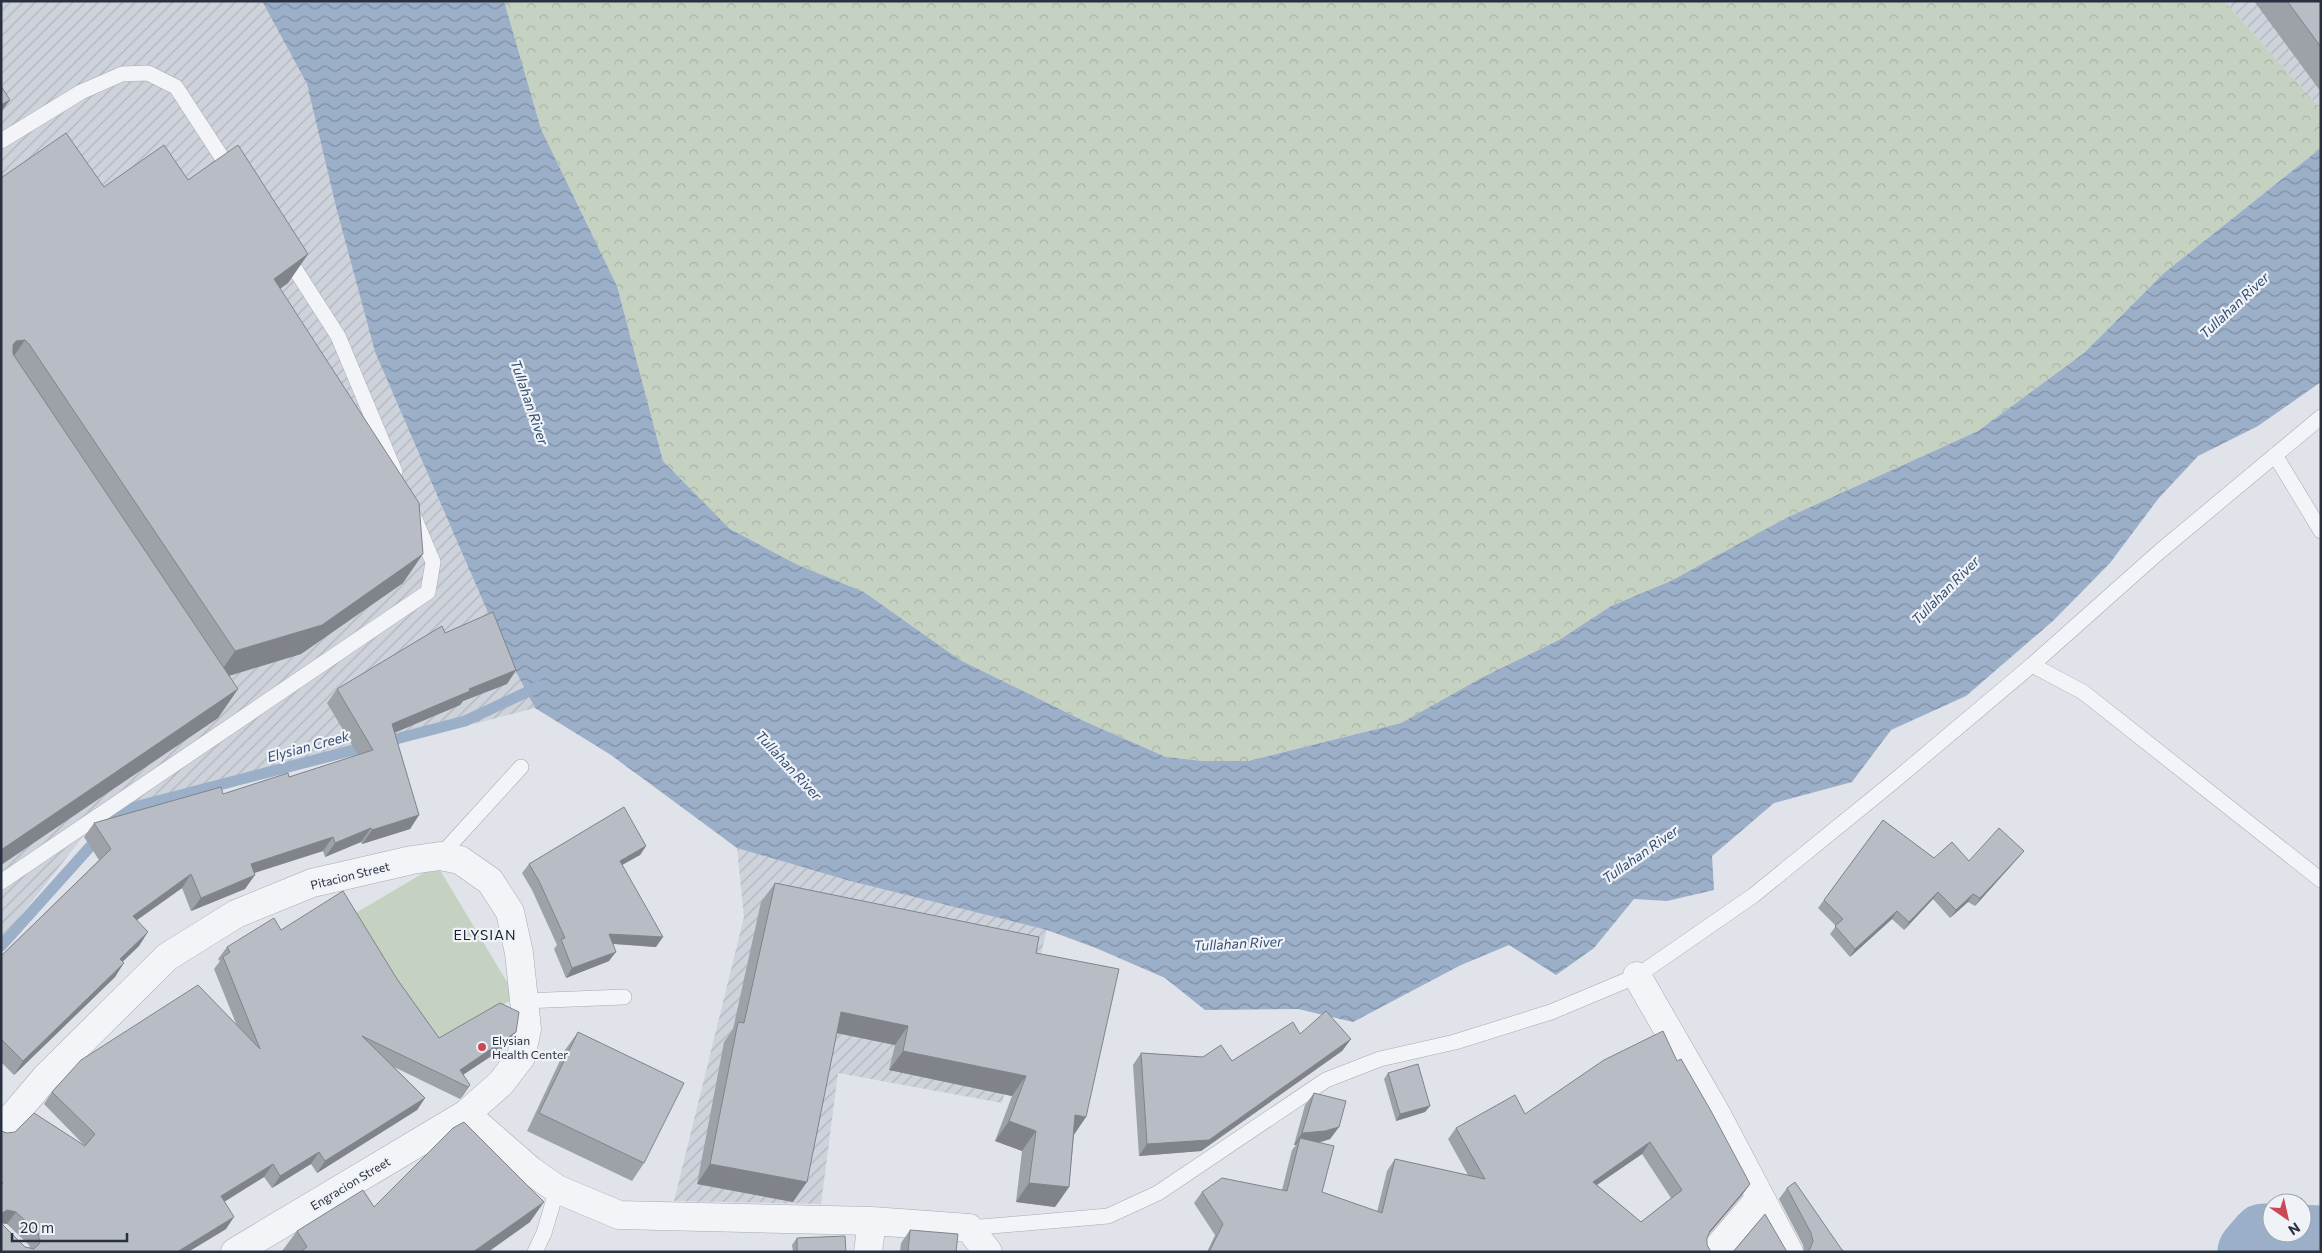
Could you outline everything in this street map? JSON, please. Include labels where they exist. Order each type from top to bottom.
[{"type":"street","name":"Pitacion Street","points":[[1,1130],[46,1078],[167,957],[236,914],[312,883],[412,860],[440,856],[460,860],[490,881],[510,912],[518,953],[527,1029],[521,1057],[501,1083],[466,1114]]},
{"type":"street","points":[[1637,976],[1717,1115],[1789,1252]]},
{"type":"street","points":[[466,1114],[530,1170],[557,1189],[619,1215],[872,1221],[969,1228],[988,1252]]},
{"type":"street","name":"Engracion Street","points":[[235,1252],[466,1114]]},
{"type":"street","points":[[1714,1252],[1760,1198]]},
{"type":"street","points":[[868,1252],[872,1221]]},
{"type":"lane","points":[[1,142],[81,92],[122,74],[148,73],[176,87],[241,187]]},
{"type":"lane","points":[[1,882],[230,720],[428,592],[433,562],[338,336],[279,244]]},
{"type":"lane","points":[[969,1228],[1108,1216],[1158,1193],[1326,1080],[1380,1058],[1455,1042],[1551,1012],[1637,976],[1754,895],[1893,782],[2032,665],[2159,552],[2321,417]]},
{"type":"lane","points":[[2275,455],[2321,531]]},
{"type":"lane","points":[[2032,665],[2083,692],[2321,880]]},
{"type":"lane","points":[[440,856],[522,767]]},
{"type":"lane","points":[[523,1000],[624,997]]},
{"type":"lane","points":[[535,1252],[544,1233],[557,1189]]},
{"type":"shaded area","points":[[1,1],[262,1],[307,84],[336,207],[375,352],[502,645],[535,708],[177,800],[85,834],[1,941]]},
{"type":"shaded area","points":[[2224,1],[2321,1],[2321,109]]},
{"type":"shaded area","points":[[737,848],[850,881],[1047,930],[1002,1103],[838,1073],[821,1204],[674,1201],[744,917]]},
{"type":"green space","points":[[504,1],[2224,1],[2321,109],[2321,148],[2164,273],[2084,353],[1978,431],[1786,518],[1671,582],[1611,606],[1559,640],[1483,677],[1401,723],[1248,761],[1203,761],[1166,757],[1084,721],[960,660],[864,592],[798,565],[730,529],[663,461],[617,286],[541,129]]},
{"type":"green space","points":[[437,865],[516,997],[433,1047],[354,914]]},
{"type":"water","name":"Tullahan River","points":[[262,1],[504,1],[541,129],[617,286],[663,461],[730,529],[798,565],[864,592],[960,660],[1084,721],[1166,757],[1203,761],[1248,761],[1401,723],[1483,677],[1559,640],[1611,606],[1671,581],[1786,518],[1978,431],[2084,353],[2164,273],[2321,148],[2321,382],[2258,426],[2198,456],[2158,499],[2110,563],[2054,620],[1966,696],[1891,730],[1852,782],[1774,803],[1712,856],[1714,890],[1667,901],[1634,899],[1594,948],[1556,975],[1509,945],[1461,965],[1353,1022],[1298,1009],[1205,1010],[1165,978],[1096,948],[1047,930],[850,881],[737,848],[611,755],[535,708],[502,645],[375,352],[336,207],[307,84]]},
{"type":"building","points":[[2287,1],[2321,1],[2321,47]]},
{"type":"building","points":[[1,86],[10,100],[1,105]]},
{"type":"building","points":[[66,133],[104,187],[164,145],[188,180],[238,145],[308,254],[274,279],[419,503],[423,554],[322,625],[235,651],[29,344],[25,340],[16,341],[13,345],[13,354],[238,689],[1,850],[1,178]]},
{"type":"building","points":[[493,612],[516,670],[392,724],[419,815],[372,830],[371,828],[335,843],[333,837],[251,864],[255,875],[201,898],[191,874],[133,916],[148,932],[120,959],[124,963],[23,1061],[1,1039],[1,956],[111,849],[94,823],[221,787],[223,794],[288,773],[289,777],[373,750],[337,689],[442,626],[445,633]]},
{"type":"building","points":[[624,807],[646,846],[620,861],[663,937],[609,934],[616,952],[572,968],[561,939],[565,938],[539,881],[529,864]]},
{"type":"building","points":[[1883,820],[1934,858],[1952,842],[1969,861],[1999,828],[2024,851],[1980,898],[1973,894],[1956,910],[1938,892],[1909,922],[1897,911],[1855,949],[1835,926],[1843,919],[1824,900]]},
{"type":"building","points":[[775,883],[1039,937],[1036,953],[1119,969],[1086,1117],[1075,1115],[1069,1187],[1029,1183],[1036,1131],[1009,1121],[1026,1076],[903,1051],[908,1026],[841,1012],[807,1182],[710,1164],[738,1022],[744,1023]]},
{"type":"building","points":[[343,891],[397,979],[439,1038],[500,1003],[519,1012],[516,1032],[460,1070],[470,1085],[468,1087],[362,1036],[425,1098],[325,1161],[319,1152],[280,1176],[273,1164],[221,1196],[234,1217],[177,1252],[1,1252],[1,1222],[25,1247],[34,1249],[40,1243],[38,1233],[16,1212],[7,1210],[2,1213],[1,1218],[1,1184],[3,1183],[1,1181],[1,1131],[7,1133],[15,1132],[34,1113],[85,1146],[95,1134],[52,1092],[81,1060],[198,985],[260,1049],[223,957],[230,952],[227,947],[274,918],[281,930]]},
{"type":"building","points":[[1326,1011],[1351,1039],[1209,1140],[1147,1144],[1141,1053],[1203,1057],[1221,1045],[1232,1061],[1293,1022],[1300,1034]]},
{"type":"building","points":[[1663,1031],[1677,1061],[1681,1059],[1711,1111],[1750,1184],[1710,1231],[1707,1245],[1711,1252],[1209,1252],[1223,1224],[1202,1192],[1222,1178],[1287,1191],[1300,1138],[1334,1146],[1322,1192],[1382,1213],[1395,1159],[1485,1179],[1456,1128],[1515,1095],[1525,1114],[1604,1060]],"holes":[[[1650,1142],[1682,1190],[1641,1222],[1593,1182]]]},
{"type":"building","points":[[578,1032],[684,1083],[644,1163],[539,1113]]},
{"type":"building","points":[[1418,1064],[1430,1106],[1400,1114],[1388,1073]]},
{"type":"building","points":[[1314,1093],[1346,1101],[1339,1127],[1325,1131],[1302,1133]]},
{"type":"building","points":[[464,1122],[544,1202],[473,1252],[300,1252],[307,1247],[297,1231],[363,1190],[374,1207],[453,1128]]},
{"type":"building","points":[[1795,1182],[1845,1252],[1807,1252],[1813,1241],[1811,1233],[1787,1188]]},
{"type":"building","points":[[1765,1214],[1787,1252],[1733,1252],[1734,1251]]},
{"type":"building","points":[[910,1230],[958,1234],[956,1252],[908,1252]]},
{"type":"building","points":[[845,1236],[846,1252],[797,1252],[797,1238]]},
{"type":"waterway","name":"Elysian Creek","points":[[1,946],[123,810],[465,721],[540,686]]},
{"type":"waterway","points":[[2252,1252],[2264,1238],[2321,1240]]},
{"type":"place","name":"Elysian Health Center","points":[[482,1047]]},
{"type":"district","name":"ELYSIAN","points":[[485,934]]}]
